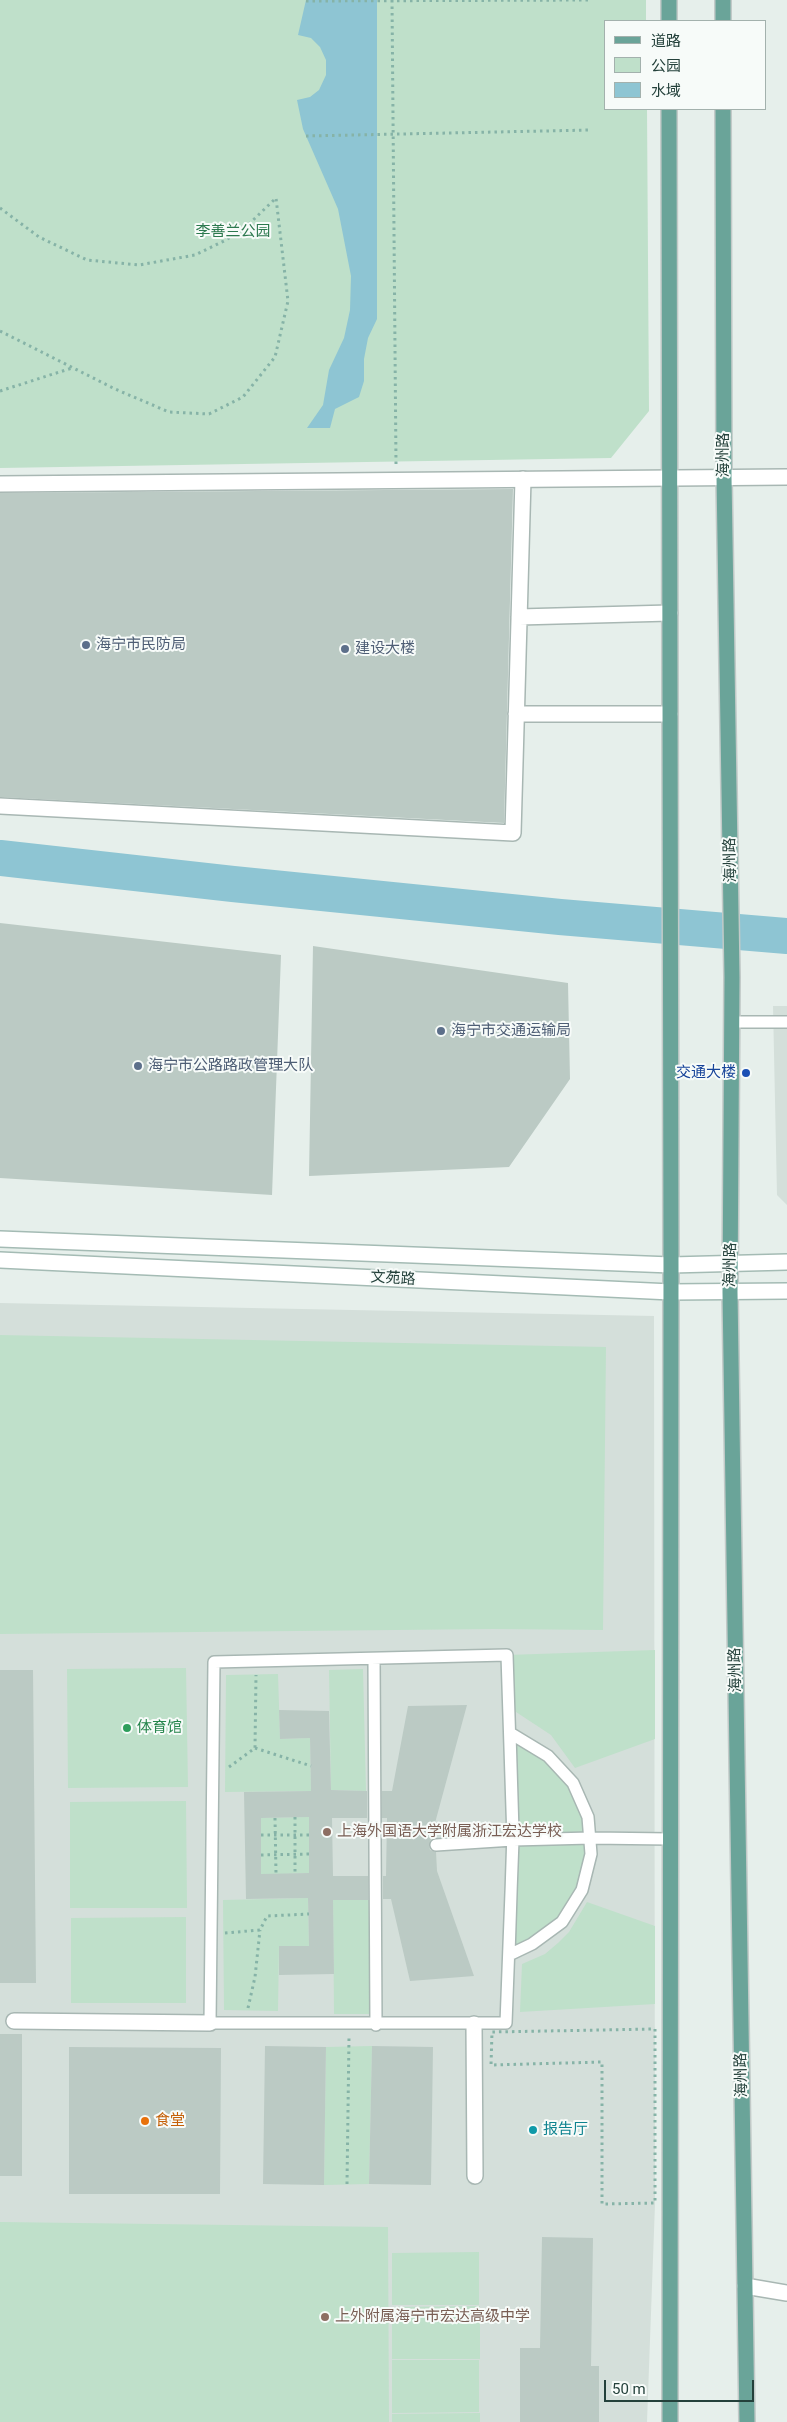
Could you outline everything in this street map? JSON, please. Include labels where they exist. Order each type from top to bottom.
[{"type":"main road","points":[[669,0],[669,20]]},
{"type":"main road","points":[[723,0],[723,20]]},
{"type":"main road","points":[[669,110],[671,882],[670,2422]]},
{"type":"main road","name":"海州路","points":[[723,110],[724,477],[732,885],[732,1262],[730,1292],[747,2422]]},
{"type":"street","points":[[0,484],[787,477]]},
{"type":"street","points":[[0,806],[513,833],[523,479]]},
{"type":"street","points":[[519,617],[670,613]]},
{"type":"street","points":[[516,714],[670,714]]},
{"type":"street","name":"文苑路","points":[[0,1239],[671,1265],[787,1262]]},
{"type":"street","name":"文苑路","points":[[0,1260],[671,1292],[787,1291]]},
{"type":"street","points":[[14,2021],[210,2023]]},
{"type":"street","points":[[474,2024],[475,2176]]},
{"type":"street","points":[[745,2286],[787,2292]]},
{"type":"lane","points":[[732,1022],[787,1022]]},
{"type":"lane","points":[[507,1655],[513,1840],[506,2023],[376,2025],[210,2023],[214,1662],[256,1662],[507,1655]]},
{"type":"lane","points":[[374,1658],[376,2025]]},
{"type":"lane","points":[[510,1733],[548,1756],[567,1776],[582,1800],[588,1817],[591,1838],[588,1873],[573,1907],[562,1922],[548,1934],[509,1955],[512,1860]]},
{"type":"lane","points":[[436,1845],[513,1840],[591,1838],[670,1839]]},
{"type":"path","points":[[391,0],[396,480]]},
{"type":"path","points":[[306,1],[592,0]]},
{"type":"path","points":[[306,136],[591,130]]},
{"type":"path","points":[[0,208],[39,238],[86,260],[139,265],[195,255],[226,240],[249,224],[276,198],[288,301],[275,357],[242,397],[209,414],[168,412],[115,389],[0,330]]},
{"type":"path","points":[[0,391],[73,368]]},
{"type":"path","points":[[256,1662],[256,1748]]},
{"type":"path","points":[[256,1748],[311,1766]]},
{"type":"path","points":[[212,1780],[256,1748]]},
{"type":"path","points":[[295,1817],[295,1874]]},
{"type":"path","points":[[275,1818],[276,1874]]},
{"type":"path","points":[[261,1835],[309,1835]]},
{"type":"path","points":[[261,1855],[309,1854]]},
{"type":"path","points":[[245,2023],[255,1977],[260,1930],[267,1916],[309,1914]]},
{"type":"path","points":[[211,1934],[260,1930]]},
{"type":"path","points":[[348,2184],[349,2024]]},
{"type":"path","points":[[655,2029],[655,2203],[602,2204],[602,2062],[491,2065],[492,2032],[655,2029]]},
{"type":"shaded area","points":[[773,1006],[787,1006],[787,1205],[777,1195]]},
{"type":"shaded area","name":"上海外国语大学附属浙江宏达学校","points":[[0,1303],[654,1316],[655,2204],[647,2422],[0,2422]]},
{"type":"green space","name":"李善兰公园","points":[[0,0],[646,0],[646,20],[604,20],[604,110],[647,110],[649,411],[611,458],[0,468]]},
{"type":"green space","points":[[0,1335],[606,1347],[603,1630],[494,1629],[0,1634]]},
{"type":"green space","points":[[655,1650],[655,1739],[575,1768],[551,1735],[513,1710],[507,1655]]},
{"type":"green space","name":"体育馆","points":[[186,1668],[188,1787],[68,1788],[67,1669]]},
{"type":"green space","points":[[363,1669],[366,1791],[331,1790],[329,1670]]},
{"type":"green space","points":[[278,1674],[280,1739],[310,1738],[311,1791],[225,1792],[226,1675]]},
{"type":"green space","points":[[510,1733],[562,1769],[591,1838],[573,1907],[509,1955]]},
{"type":"green space","points":[[186,1801],[187,1908],[70,1908],[70,1802]]},
{"type":"green space","points":[[309,1817],[309,1873],[261,1875],[261,1818]]},
{"type":"green space","points":[[308,1898],[309,1946],[279,1946],[278,2011],[224,2010],[223,1900]]},
{"type":"green space","points":[[333,1900],[369,1900],[370,2014],[334,2014]]},
{"type":"green space","points":[[587,1902],[655,1926],[655,2004],[520,2012],[522,1964],[545,1954],[558,1943],[569,1932]]},
{"type":"green space","points":[[186,1917],[186,2003],[71,2003],[71,1918]]},
{"type":"green space","points":[[372,2046],[369,2184],[324,2185],[326,2047]]},
{"type":"green space","points":[[0,2222],[388,2227],[389,2422],[0,2422]]},
{"type":"green space","points":[[479,2252],[479,2305],[392,2305],[392,2253]]},
{"type":"green space","points":[[480,2306],[480,2359],[392,2359],[392,2307]]},
{"type":"green space","points":[[392,2360],[479,2360],[479,2412],[392,2413]]},
{"type":"green space","points":[[480,2413],[480,2422],[392,2422],[392,2414]]},
{"type":"water","points":[[306,0],[377,0],[377,319],[368,338],[364,359],[364,381],[359,397],[335,409],[330,428],[307,428],[323,405],[329,370],[344,338],[350,310],[351,276],[338,209],[303,129],[297,100],[310,97],[319,90],[326,75],[326,60],[320,47],[311,38],[298,35]]},
{"type":"building","name":"建设大楼","points":[[513,489],[504,823],[0,797],[0,493]]},
{"type":"building","name":"海宁市公路路政管理大队","points":[[0,923],[281,955],[272,1195],[0,1178]]},
{"type":"building","name":"海宁市交通运输局","points":[[313,946],[568,983],[570,1079],[509,1167],[309,1176]]},
{"type":"building","points":[[0,1670],[33,1670],[36,1983],[0,1983]]},
{"type":"building","points":[[467,1705],[435,1823],[436,1837],[431,1839],[429,1845],[430,1850],[436,1852],[437,1871],[474,1976],[410,1981],[391,1899],[383,1899],[383,1876],[386,1876],[387,1818],[382,1818],[382,1791],[392,1791],[408,1706]]},
{"type":"building","points":[[279,1710],[329,1711],[331,1790],[367,1791],[367,1818],[332,1818],[333,1876],[368,1876],[368,1900],[333,1900],[334,1974],[279,1975],[279,1946],[309,1946],[308,1898],[246,1899],[244,1792],[311,1791],[310,1738],[280,1739]],"holes":[[[309,1817],[309,1873],[261,1874],[261,1818]]]},
{"type":"building","points":[[0,2034],[22,2034],[22,2176],[0,2176]]},
{"type":"building","points":[[265,2046],[326,2047],[324,2185],[263,2184]]},
{"type":"building","points":[[372,2046],[433,2047],[431,2185],[369,2184]]},
{"type":"building","name":"食堂","points":[[69,2047],[221,2048],[220,2194],[69,2194]]},
{"type":"building","points":[[542,2237],[593,2238],[591,2366],[599,2366],[599,2422],[520,2422],[520,2348],[540,2348]]},
{"type":"waterway","points":[[0,858],[560,917],[787,936]]},
{"type":"place","name":"海宁市民防局","points":[[86,645]]},
{"type":"place","name":"建设大楼","points":[[345,649]]},
{"type":"place","name":"海宁市交通运输局","points":[[441,1031]]},
{"type":"place","name":"海宁市公路路政管理大队","points":[[138,1066]]},
{"type":"place","name":"交通大楼","points":[[746,1073]]},
{"type":"place","name":"体育馆","points":[[127,1728]]},
{"type":"place","name":"上海外国语大学附属浙江宏达学校","points":[[327,1832]]},
{"type":"place","name":"食堂","points":[[145,2121]]},
{"type":"place","name":"报告厅","points":[[533,2130]]},
{"type":"place","name":"上外附属海宁市宏达高级中学","points":[[325,2317]]}]
